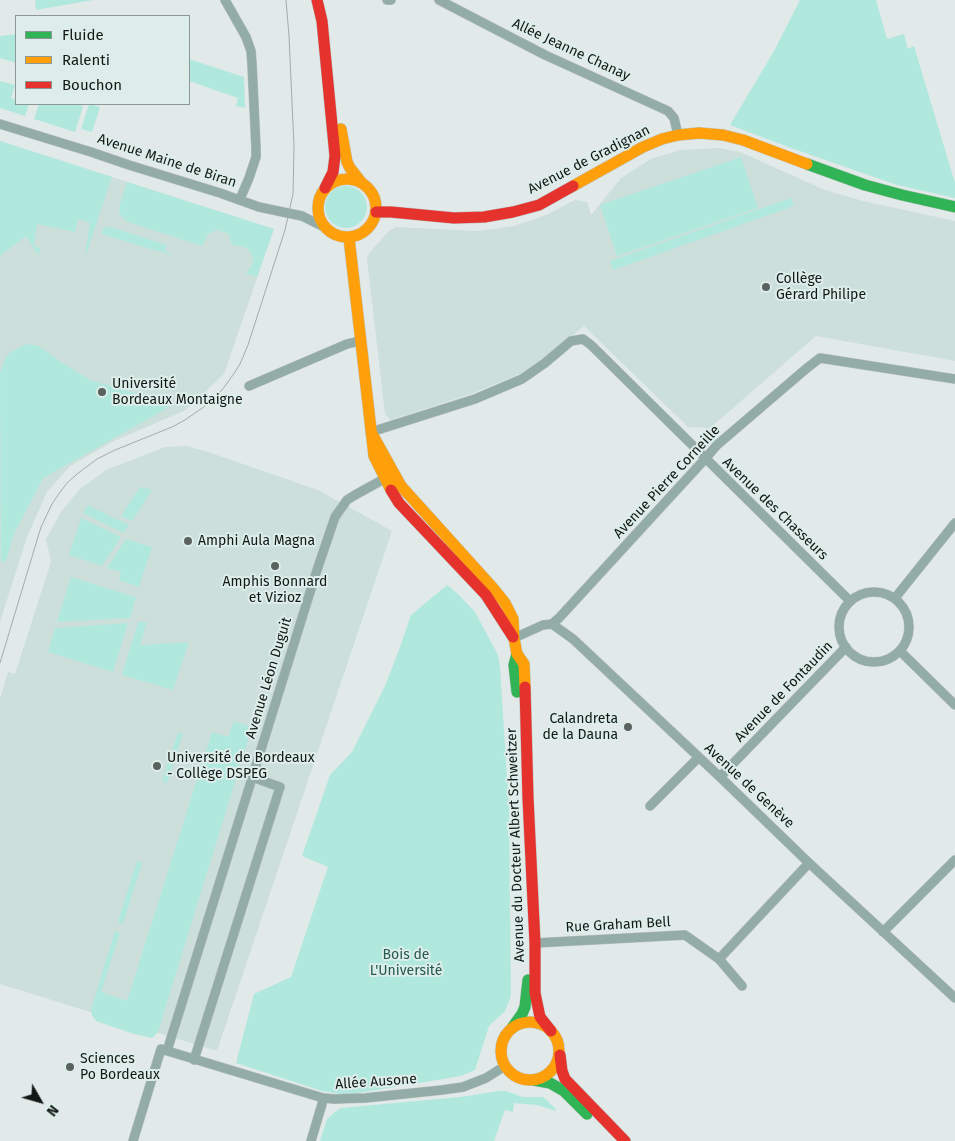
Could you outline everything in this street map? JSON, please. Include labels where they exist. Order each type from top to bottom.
[{"type":"main road","points":[[317,0],[322,21],[336,156],[333,172],[320,195],[317,211],[319,220],[331,233],[339,237],[349,238],[357,236],[370,226],[376,212],[376,202],[368,187],[361,182],[350,168],[345,154],[325,0]]},
{"type":"main road","name":"Avenue de Gradignan","points":[[376,212],[454,218],[484,217],[513,212],[539,205],[643,147],[678,135],[699,133],[722,135],[742,140],[864,185],[955,207]]},
{"type":"main road","points":[[325,188],[333,182],[342,179],[352,179],[361,182]]},
{"type":"main road","name":"Avenue du Docteur Albert Schweitzer","points":[[349,238],[374,456],[384,479],[399,503],[486,594],[514,638]]},
{"type":"main road","name":"Avenue du Docteur Albert Schweitzer","points":[[371,432],[401,486],[494,588],[513,619],[517,654],[524,664],[535,943],[535,993],[540,1017],[552,1031]]},
{"type":"main road","name":"Avenue du Docteur Albert Schweitzer","points":[[512,1028],[525,1007],[528,944],[514,665],[517,654]]},
{"type":"main road","points":[[614,1141],[564,1091],[550,1083],[517,1078],[510,1073],[505,1066],[501,1050],[507,1034],[512,1028],[528,1022],[545,1026],[552,1031],[559,1045],[562,1071],[565,1079],[625,1141]]},
{"type":"main road","points":[[534,1080],[544,1077],[552,1071],[560,1052]]},
{"type":"street","points":[[225,0],[246,37],[251,51],[252,64],[256,157],[240,199]]},
{"type":"street","name":"Allée Jeanne Chanay","points":[[439,0],[545,55],[668,110],[674,118],[678,135]]},
{"type":"street","name":"Avenue Maine de Biran","points":[[0,124],[240,199],[259,207],[302,216],[324,227]]},
{"type":"street","name":"Avenue des Chasseurs","points":[[371,432],[473,400],[522,379],[572,341],[583,339],[850,602]]},
{"type":"street","points":[[249,386],[347,344],[360,342]]},
{"type":"street","name":"Avenue Pierre Corneille","points":[[552,624],[716,445],[820,358],[955,378]]},
{"type":"street","name":"Avenue Léon Duguit","points":[[133,1141],[164,1050],[335,516],[355,494],[384,479]]},
{"type":"street","points":[[895,598],[955,523]]},
{"type":"street","points":[[871,592],[884,593],[895,598],[904,608],[909,620],[906,641],[900,651],[884,660],[872,662],[854,656],[846,648],[841,638],[839,626],[843,611],[859,595],[871,592]]},
{"type":"street","points":[[514,638],[543,625],[552,624]]},
{"type":"street","name":"Avenue de Genève","points":[[552,624],[573,639],[809,863],[955,998]]},
{"type":"street","name":"Avenue de Fontaudin","points":[[720,778],[846,648]]},
{"type":"street","points":[[900,651],[955,705]]},
{"type":"street","points":[[650,806],[698,758]]},
{"type":"street","points":[[194,1060],[280,787],[252,777]]},
{"type":"street","points":[[883,932],[955,860]]},
{"type":"street","points":[[719,959],[809,863]]},
{"type":"street","name":"Rue Graham Bell","points":[[535,943],[685,936],[719,959],[742,986]]},
{"type":"street","name":"Allée Ausone","points":[[164,1050],[323,1098],[334,1099],[352,1099],[463,1087],[486,1078],[505,1066]]},
{"type":"street","points":[[311,1141],[323,1098]]},
{"type":"shaded area","name":"Université Bordeaux Montaigne","points":[[0,141],[274,229],[224,374],[186,410],[114,441],[70,466],[47,492],[27,537],[0,622]]},
{"type":"shaded area","name":"Collège Gérard Philipe","points":[[719,148],[740,152],[825,190],[863,201],[955,221],[955,361],[816,336],[710,428],[688,427],[584,326],[542,360],[520,374],[471,394],[391,420],[385,414],[367,259],[369,253],[389,231],[396,227],[478,231],[514,226],[546,215],[575,200],[587,202],[591,215],[621,178],[651,159],[680,150]]},
{"type":"shaded area","name":"Université de Bordeaux - Collège DSPEG","points":[[187,446],[318,490],[392,531],[217,1051],[0,984],[0,698],[8,672],[15,674],[51,562],[46,539],[61,512],[80,489],[106,470],[165,447]]},
{"type":"green space","points":[[35,0],[93,0],[36,10]]},
{"type":"green space","points":[[800,0],[876,0],[887,39],[904,34],[908,49],[914,46],[955,183],[955,198],[897,185],[730,125],[774,51]]},
{"type":"green space","points":[[15,34],[15,63],[0,58],[0,36]]},
{"type":"green space","points":[[190,59],[244,77],[245,108],[236,106],[238,98],[190,81]]},
{"type":"green space","points":[[0,81],[15,85],[11,98],[15,100],[15,105],[29,105],[25,116],[0,108]]},
{"type":"green space","points":[[39,105],[81,105],[83,107],[75,132],[34,119]]},
{"type":"green space","points":[[89,105],[100,107],[92,132],[81,129]]},
{"type":"green space","points":[[0,141],[112,177],[84,261],[90,223],[78,219],[75,232],[37,224],[34,246],[41,248],[38,255],[26,236],[0,256]]},
{"type":"green space","points":[[741,157],[758,208],[617,256],[600,205]]},
{"type":"green space","points":[[127,182],[274,229],[257,277],[246,273],[253,264],[250,251],[245,247],[232,245],[229,234],[218,230],[212,232],[208,234],[202,246],[128,222],[119,212]]},
{"type":"green space","points":[[346,186],[361,192],[367,207],[361,222],[346,228],[331,222],[325,207],[331,192]]},
{"type":"green space","points":[[791,198],[794,206],[613,270],[610,261]]},
{"type":"green space","points":[[105,227],[111,227],[167,245],[165,251],[171,255],[101,234]]},
{"type":"green space","points":[[26,344],[39,346],[90,380],[167,402],[169,405],[166,409],[43,478],[14,534],[6,561],[1,562],[0,373],[9,353]]},
{"type":"green space","points":[[140,487],[152,490],[132,521],[121,516]]},
{"type":"green space","points":[[88,505],[129,525],[123,533],[83,513]]},
{"type":"green space","points":[[81,518],[121,537],[102,566],[69,555]]},
{"type":"green space","points":[[126,539],[152,547],[139,587],[119,580],[121,572],[107,568]]},
{"type":"green space","points":[[71,577],[136,597],[130,618],[57,622]]},
{"type":"green space","name":"Bois de L'Université","points":[[447,585],[475,612],[498,655],[500,667],[509,807],[511,996],[505,1011],[489,1026],[475,1070],[461,1076],[346,1095],[322,1091],[236,1063],[254,994],[291,977],[328,867],[302,856],[330,775],[352,752],[385,686],[411,615]]},
{"type":"green space","points":[[138,622],[147,622],[140,645],[189,642],[173,690],[122,675]]},
{"type":"green space","points":[[128,623],[113,672],[48,652],[55,628]]},
{"type":"green space","points":[[234,721],[252,727],[158,1032],[152,1038],[96,1021],[91,1009],[114,934],[116,931],[120,933],[101,992],[127,1001],[212,732],[228,737]]},
{"type":"green space","points":[[178,732],[183,734],[167,783],[162,781]]},
{"type":"green space","points":[[137,861],[142,863],[123,924],[119,923],[118,921]]},
{"type":"green space","points":[[506,1091],[523,1097],[543,1097],[556,1111],[537,1105],[514,1103],[513,1112],[505,1110],[494,1141],[320,1141],[327,1119],[341,1108],[460,1097]]},
{"type":"tram line","points":[[0,663],[41,527],[52,504],[67,483],[97,459],[185,420],[208,404],[222,390],[240,364],[248,345],[285,230],[293,194],[294,146],[286,0]]},
{"type":"traffic: fast","points":[[807,164],[865,185],[955,207]]},
{"type":"traffic: fast","points":[[517,654],[514,665],[517,692]]},
{"type":"traffic: fast","points":[[512,1028],[525,1007],[528,980]]},
{"type":"traffic: fast","points":[[534,1080],[550,1083],[564,1091],[587,1114]]},
{"type":"traffic: slow","points":[[341,129],[347,162],[361,182]]},
{"type":"traffic: slow","points":[[573,186],[643,147],[662,139],[699,133],[723,135],[743,140],[807,164]]},
{"type":"traffic: slow","points":[[341,179],[353,179],[368,187],[376,202],[376,208],[376,214],[368,229],[353,237],[341,237],[326,229],[318,214],[318,202],[326,187],[341,179]]},
{"type":"traffic: slow","points":[[349,238],[374,456],[391,490]]},
{"type":"traffic: slow","points":[[371,432],[401,486],[505,603],[513,619],[517,654],[524,664],[525,687]]},
{"type":"traffic: slow","points":[[530,1022],[541,1024],[551,1030],[557,1040],[559,1051],[557,1062],[551,1072],[541,1078],[530,1080],[519,1078],[509,1072],[503,1062],[501,1051],[503,1040],[509,1030],[519,1024],[530,1022]]},
{"type":"traffic: jam","points":[[317,0],[322,21],[335,156],[333,172],[325,188]]},
{"type":"traffic: jam","points":[[376,212],[454,218],[484,217],[539,205],[573,186]]},
{"type":"traffic: jam","points":[[391,490],[399,503],[486,595],[513,637]]},
{"type":"traffic: jam","points":[[525,687],[535,943],[535,993],[540,1017],[551,1031]]},
{"type":"traffic: jam","points":[[560,1055],[565,1079],[625,1141]]},
{"type":"place","name":"Collège Gérard Philipe","points":[[766,287]]},
{"type":"place","name":"Université Bordeaux Montaigne","points":[[102,392]]},
{"type":"place","name":"Amphi Aula Magna","points":[[188,541]]},
{"type":"place","name":"Amphis Bonnard et Vizioz","points":[[275,566]]},
{"type":"place","name":"Calandreta de la Dauna","points":[[628,727]]},
{"type":"place","name":"Université de Bordeaux - Collège DSPEG","points":[[157,766]]},
{"type":"place","name":"Sciences Po Bordeaux","points":[[70,1067]]}]
